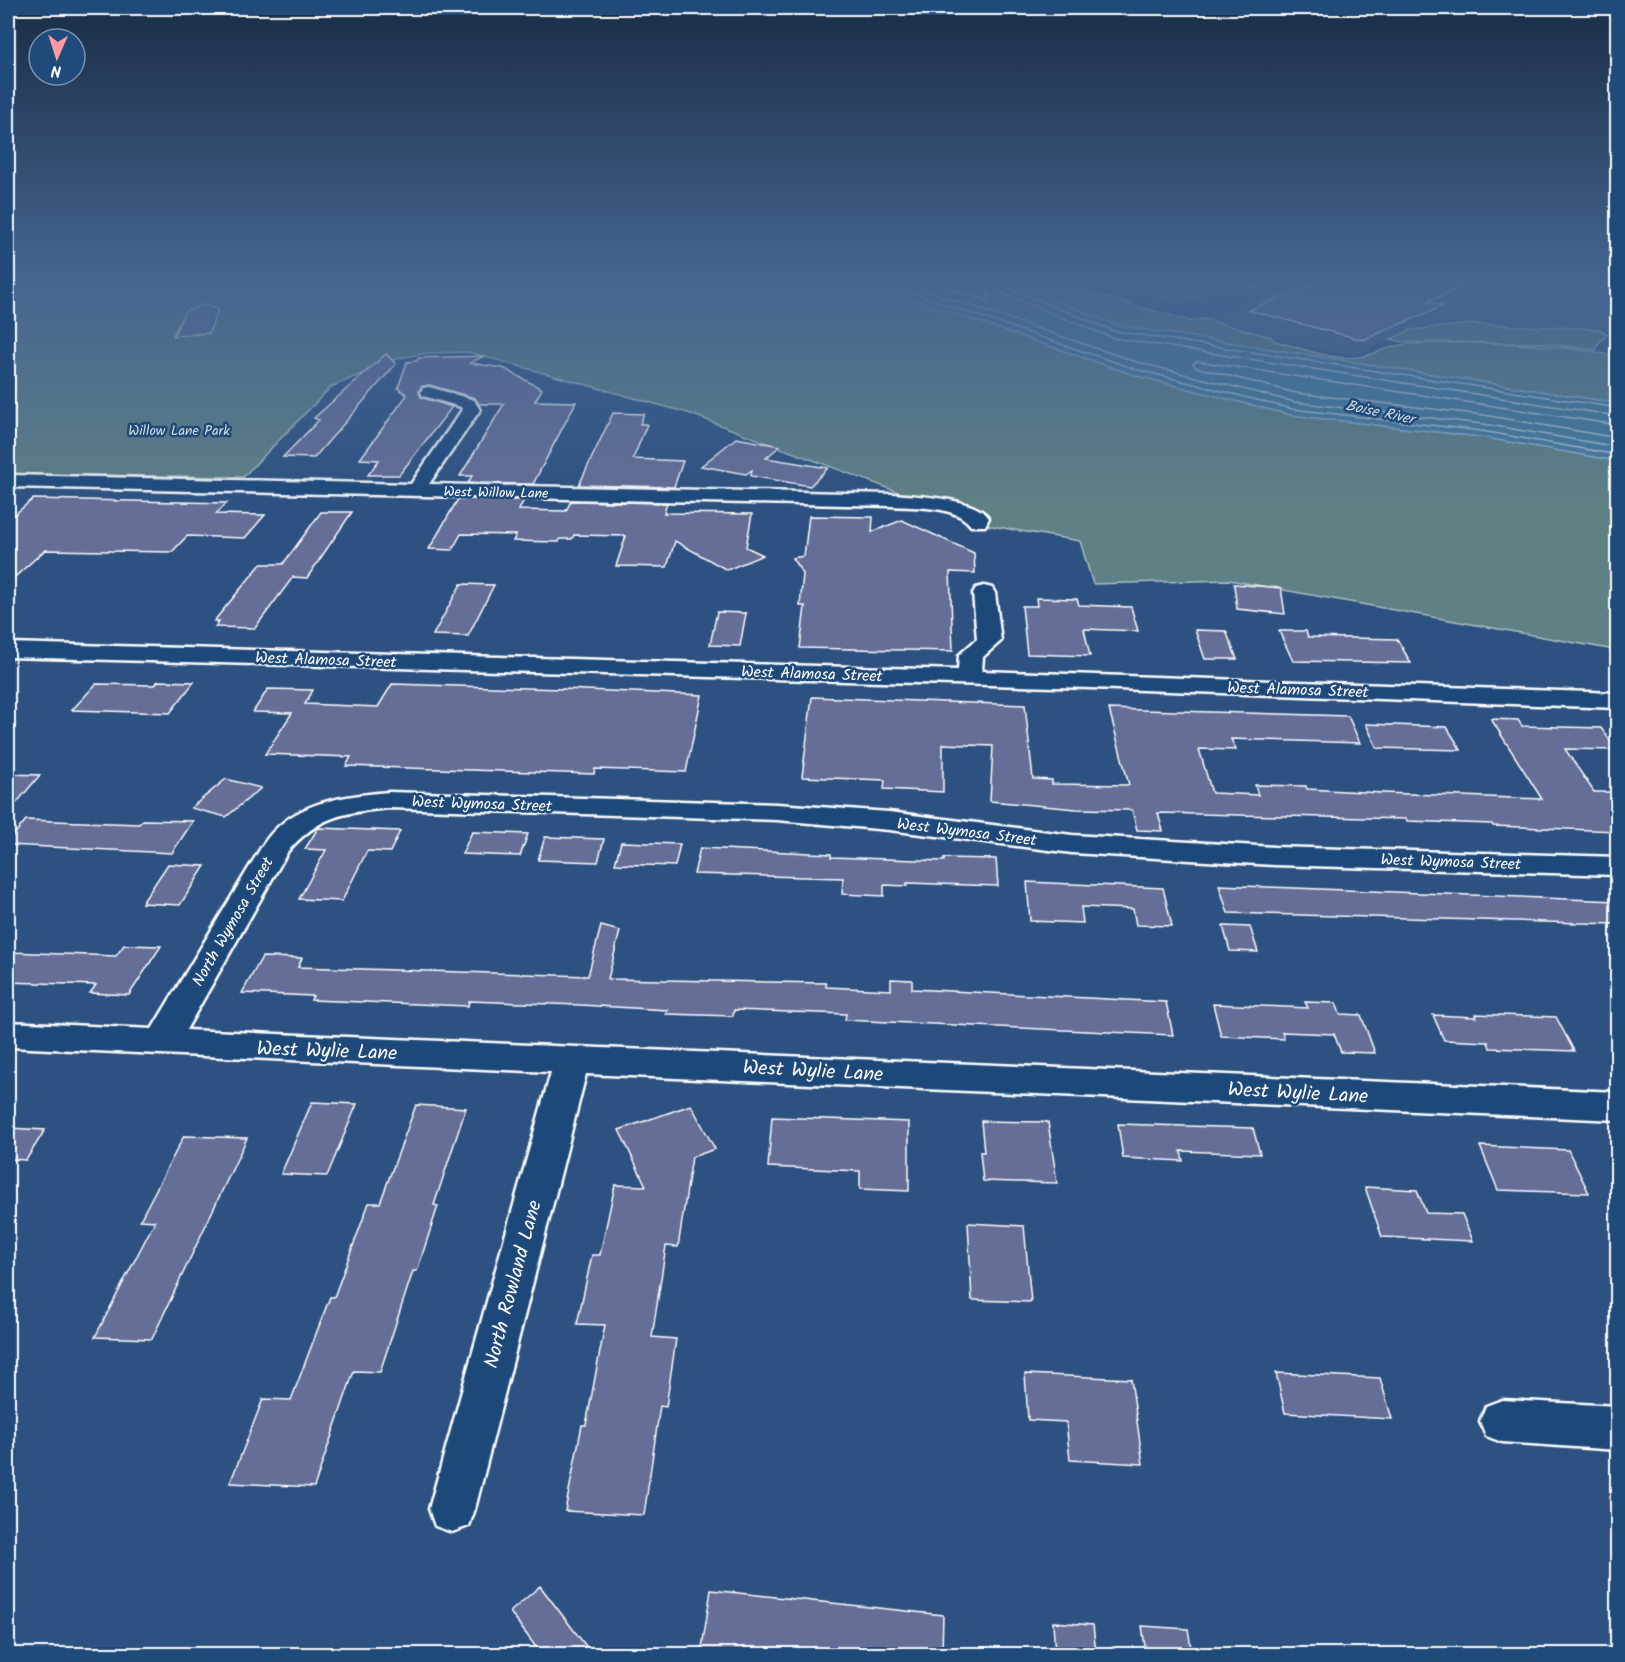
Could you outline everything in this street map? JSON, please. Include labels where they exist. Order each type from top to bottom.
[{"type":"street","points":[[416,490],[471,410],[468,404],[460,400],[429,392]]},
{"type":"street","name":"West Willow Lane","points":[[8,481],[891,500],[942,505],[973,514],[979,518],[978,522]]},
{"type":"street","points":[[970,677],[971,655],[989,641],[984,593]]},
{"type":"street","name":"West Alamosa Street","points":[[8,650],[970,677],[1617,700]]},
{"type":"street","name":"West Wymosa Street","points":[[317,812],[350,803],[388,800],[777,812],[889,821],[1072,844],[1274,856],[1617,866]]},
{"type":"street","name":"North Wymosa Street","points":[[161,1043],[276,846],[291,828],[317,812]]},
{"type":"street","name":"West Wylie Lane","points":[[8,1035],[1617,1106]]},
{"type":"street","name":"North Rowland Lane","points":[[452,1509],[572,1060]]},
{"type":"street","points":[[1502,1421],[1617,1428]]},
{"type":"green space","name":"Willow Lane Park","points":[[8,356],[413,356],[399,358],[331,387],[243,477],[8,474]]},
{"type":"green space","points":[[481,356],[1077,356],[1134,375],[1291,415],[1481,437],[1617,461],[1617,659],[1609,649],[1229,580],[1093,584],[1080,541],[986,525],[688,413]]},
{"type":"green space","points":[[1312,356],[1354,358],[1366,356],[1615,356],[1617,356],[1617,403]]},
{"type":"water","name":"Boise River","points":[[1077,356],[1312,356],[1617,403],[1617,461],[1481,437],[1291,415],[1134,375]]},
{"type":"building","points":[[384,356],[388,356],[396,364],[314,458],[283,457],[319,420],[314,418]]},
{"type":"building","points":[[484,356],[470,363],[503,368],[542,389],[535,401],[576,402],[533,484],[468,483],[472,476],[460,476],[504,404],[479,404],[475,398],[429,385],[421,387],[419,391],[421,397],[452,407],[399,475],[368,475],[379,460],[360,459],[407,395],[398,388],[407,362],[417,361],[418,358]]},
{"type":"building","points":[[613,413],[644,414],[640,424],[647,424],[633,459],[683,461],[674,487],[579,485]]},
{"type":"building","points":[[736,438],[780,446],[766,458],[828,468],[810,486],[751,476],[752,470],[746,474],[701,466]]},
{"type":"building","points":[[33,499],[227,503],[216,514],[265,515],[245,538],[187,536],[172,552],[45,550],[8,583],[8,520]]},
{"type":"building","points":[[458,499],[524,500],[519,510],[566,511],[571,501],[667,503],[664,513],[752,514],[746,547],[763,555],[727,570],[675,541],[667,567],[616,566],[626,536],[574,535],[572,539],[560,539],[559,542],[513,541],[516,535],[461,534],[452,550],[429,549]]},
{"type":"building","points":[[321,512],[352,512],[307,578],[293,577],[255,628],[215,627],[219,621],[214,621],[261,564],[283,564]]},
{"type":"building","points":[[809,516],[873,517],[872,532],[902,520],[974,553],[975,573],[950,572],[953,651],[800,648],[805,606],[800,606],[803,574],[792,558],[804,556]]},
{"type":"building","points":[[461,584],[494,585],[468,636],[433,635]]},
{"type":"building","points":[[1234,584],[1281,588],[1285,614],[1237,609]]},
{"type":"building","points":[[1036,598],[1077,599],[1079,605],[1131,607],[1138,631],[1084,629],[1090,656],[1027,654],[1022,606],[1037,606]]},
{"type":"building","points":[[717,612],[746,613],[740,646],[710,645]]},
{"type":"building","points":[[1195,630],[1226,631],[1237,659],[1205,659]]},
{"type":"building","points":[[1279,631],[1306,631],[1308,637],[1397,639],[1411,663],[1293,661]]},
{"type":"building","points":[[158,681],[194,682],[170,713],[72,710],[96,684],[155,685]]},
{"type":"building","points":[[392,684],[702,695],[686,772],[595,769],[594,774],[346,766],[351,757],[265,754],[292,713],[253,712],[268,689],[313,690],[305,704],[378,707]]},
{"type":"building","points":[[812,697],[1025,705],[1033,779],[1052,780],[1052,784],[1129,785],[1109,709],[1348,716],[1360,743],[1231,739],[1236,750],[1199,749],[1212,793],[1258,795],[1255,785],[1542,799],[1491,719],[1518,720],[1522,726],[1601,728],[1617,750],[1565,749],[1594,792],[1617,792],[1617,831],[1493,826],[1492,824],[1407,821],[1406,819],[1158,813],[1163,831],[1137,830],[1132,810],[1076,809],[990,801],[993,746],[943,744],[943,792],[884,789],[885,780],[802,777]]},
{"type":"building","points":[[1366,724],[1447,727],[1461,750],[1377,748]]},
{"type":"building","points":[[8,774],[40,775],[8,813]]},
{"type":"building","points":[[226,779],[261,788],[226,817],[191,808]]},
{"type":"building","points":[[26,820],[139,824],[143,820],[193,821],[172,853],[8,845]]},
{"type":"building","points":[[318,828],[400,831],[390,852],[367,851],[342,901],[299,899],[326,850],[305,849]]},
{"type":"building","points":[[472,832],[528,834],[520,856],[462,854]]},
{"type":"building","points":[[545,837],[604,839],[598,862],[538,860]]},
{"type":"building","points":[[621,842],[680,844],[675,866],[615,864]]},
{"type":"building","points":[[700,848],[831,854],[831,857],[944,861],[944,858],[996,859],[998,886],[907,883],[907,886],[884,885],[884,896],[842,894],[843,878],[694,874]]},
{"type":"building","points":[[168,864],[205,866],[180,905],[142,903]]},
{"type":"building","points":[[1027,882],[1163,888],[1172,926],[1136,925],[1133,909],[1081,907],[1083,923],[1030,921]]},
{"type":"building","points":[[1219,885],[1617,901],[1617,924],[1228,913]]},
{"type":"building","points":[[601,926],[620,931],[608,979],[826,983],[826,987],[891,990],[891,979],[912,980],[912,989],[1166,1002],[1173,1035],[845,1020],[846,1014],[734,1010],[733,1016],[666,1014],[667,1010],[580,1005],[469,1001],[468,1006],[311,1000],[313,996],[242,993],[262,957],[302,958],[298,967],[588,976]]},
{"type":"building","points":[[1223,926],[1250,927],[1258,952],[1230,951]]},
{"type":"building","points":[[124,945],[161,946],[129,995],[90,993],[96,985],[8,982],[8,952],[116,956]]},
{"type":"building","points":[[1305,1002],[1336,1003],[1340,1014],[1361,1015],[1375,1053],[1341,1052],[1334,1034],[1282,1032],[1284,1039],[1221,1036],[1213,1004],[1308,1008]]},
{"type":"building","points":[[1475,1014],[1556,1017],[1574,1051],[1490,1048],[1488,1042],[1444,1040],[1433,1015],[1476,1017]]},
{"type":"building","points":[[312,1102],[357,1104],[327,1176],[281,1174]]},
{"type":"building","points":[[416,1105],[466,1108],[434,1205],[438,1206],[417,1271],[413,1271],[380,1372],[354,1371],[314,1487],[230,1483],[263,1399],[291,1400],[330,1297],[334,1297],[369,1203],[380,1203]]},
{"type":"building","points":[[691,1105],[715,1149],[692,1157],[678,1247],[666,1246],[652,1337],[676,1339],[666,1407],[660,1406],[644,1515],[565,1511],[582,1425],[586,1425],[605,1325],[577,1324],[592,1255],[600,1255],[615,1185],[646,1186],[619,1130]]},
{"type":"building","points":[[772,1117],[909,1122],[909,1191],[860,1189],[860,1171],[768,1167]]},
{"type":"building","points":[[981,1121],[1048,1122],[1057,1183],[983,1181],[980,1152],[984,1152]]},
{"type":"building","points":[[1118,1124],[1253,1128],[1260,1154],[1181,1151],[1183,1161],[1123,1158]]},
{"type":"building","points":[[8,1128],[45,1130],[26,1160],[8,1159]]},
{"type":"building","points":[[184,1136],[247,1138],[152,1339],[95,1337],[155,1221],[140,1220]]},
{"type":"building","points":[[1480,1146],[1568,1150],[1589,1193],[1498,1190]]},
{"type":"building","points":[[1365,1187],[1417,1190],[1426,1213],[1462,1214],[1473,1241],[1382,1237]]},
{"type":"building","points":[[968,1223],[1024,1226],[1031,1302],[972,1300]]},
{"type":"building","points":[[1276,1373],[1380,1378],[1392,1419],[1285,1413]]},
{"type":"building","points":[[1025,1374],[1131,1379],[1143,1464],[1070,1460],[1066,1422],[1028,1420]]},
{"type":"building","points":[[540,1586],[592,1654],[541,1654],[510,1612]]},
{"type":"building","points":[[711,1590],[943,1615],[942,1654],[701,1654]]},
{"type":"building","points":[[1053,1622],[1093,1625],[1096,1654],[1055,1654]]},
{"type":"building","points":[[1142,1626],[1188,1629],[1192,1654],[1146,1654]]}]
